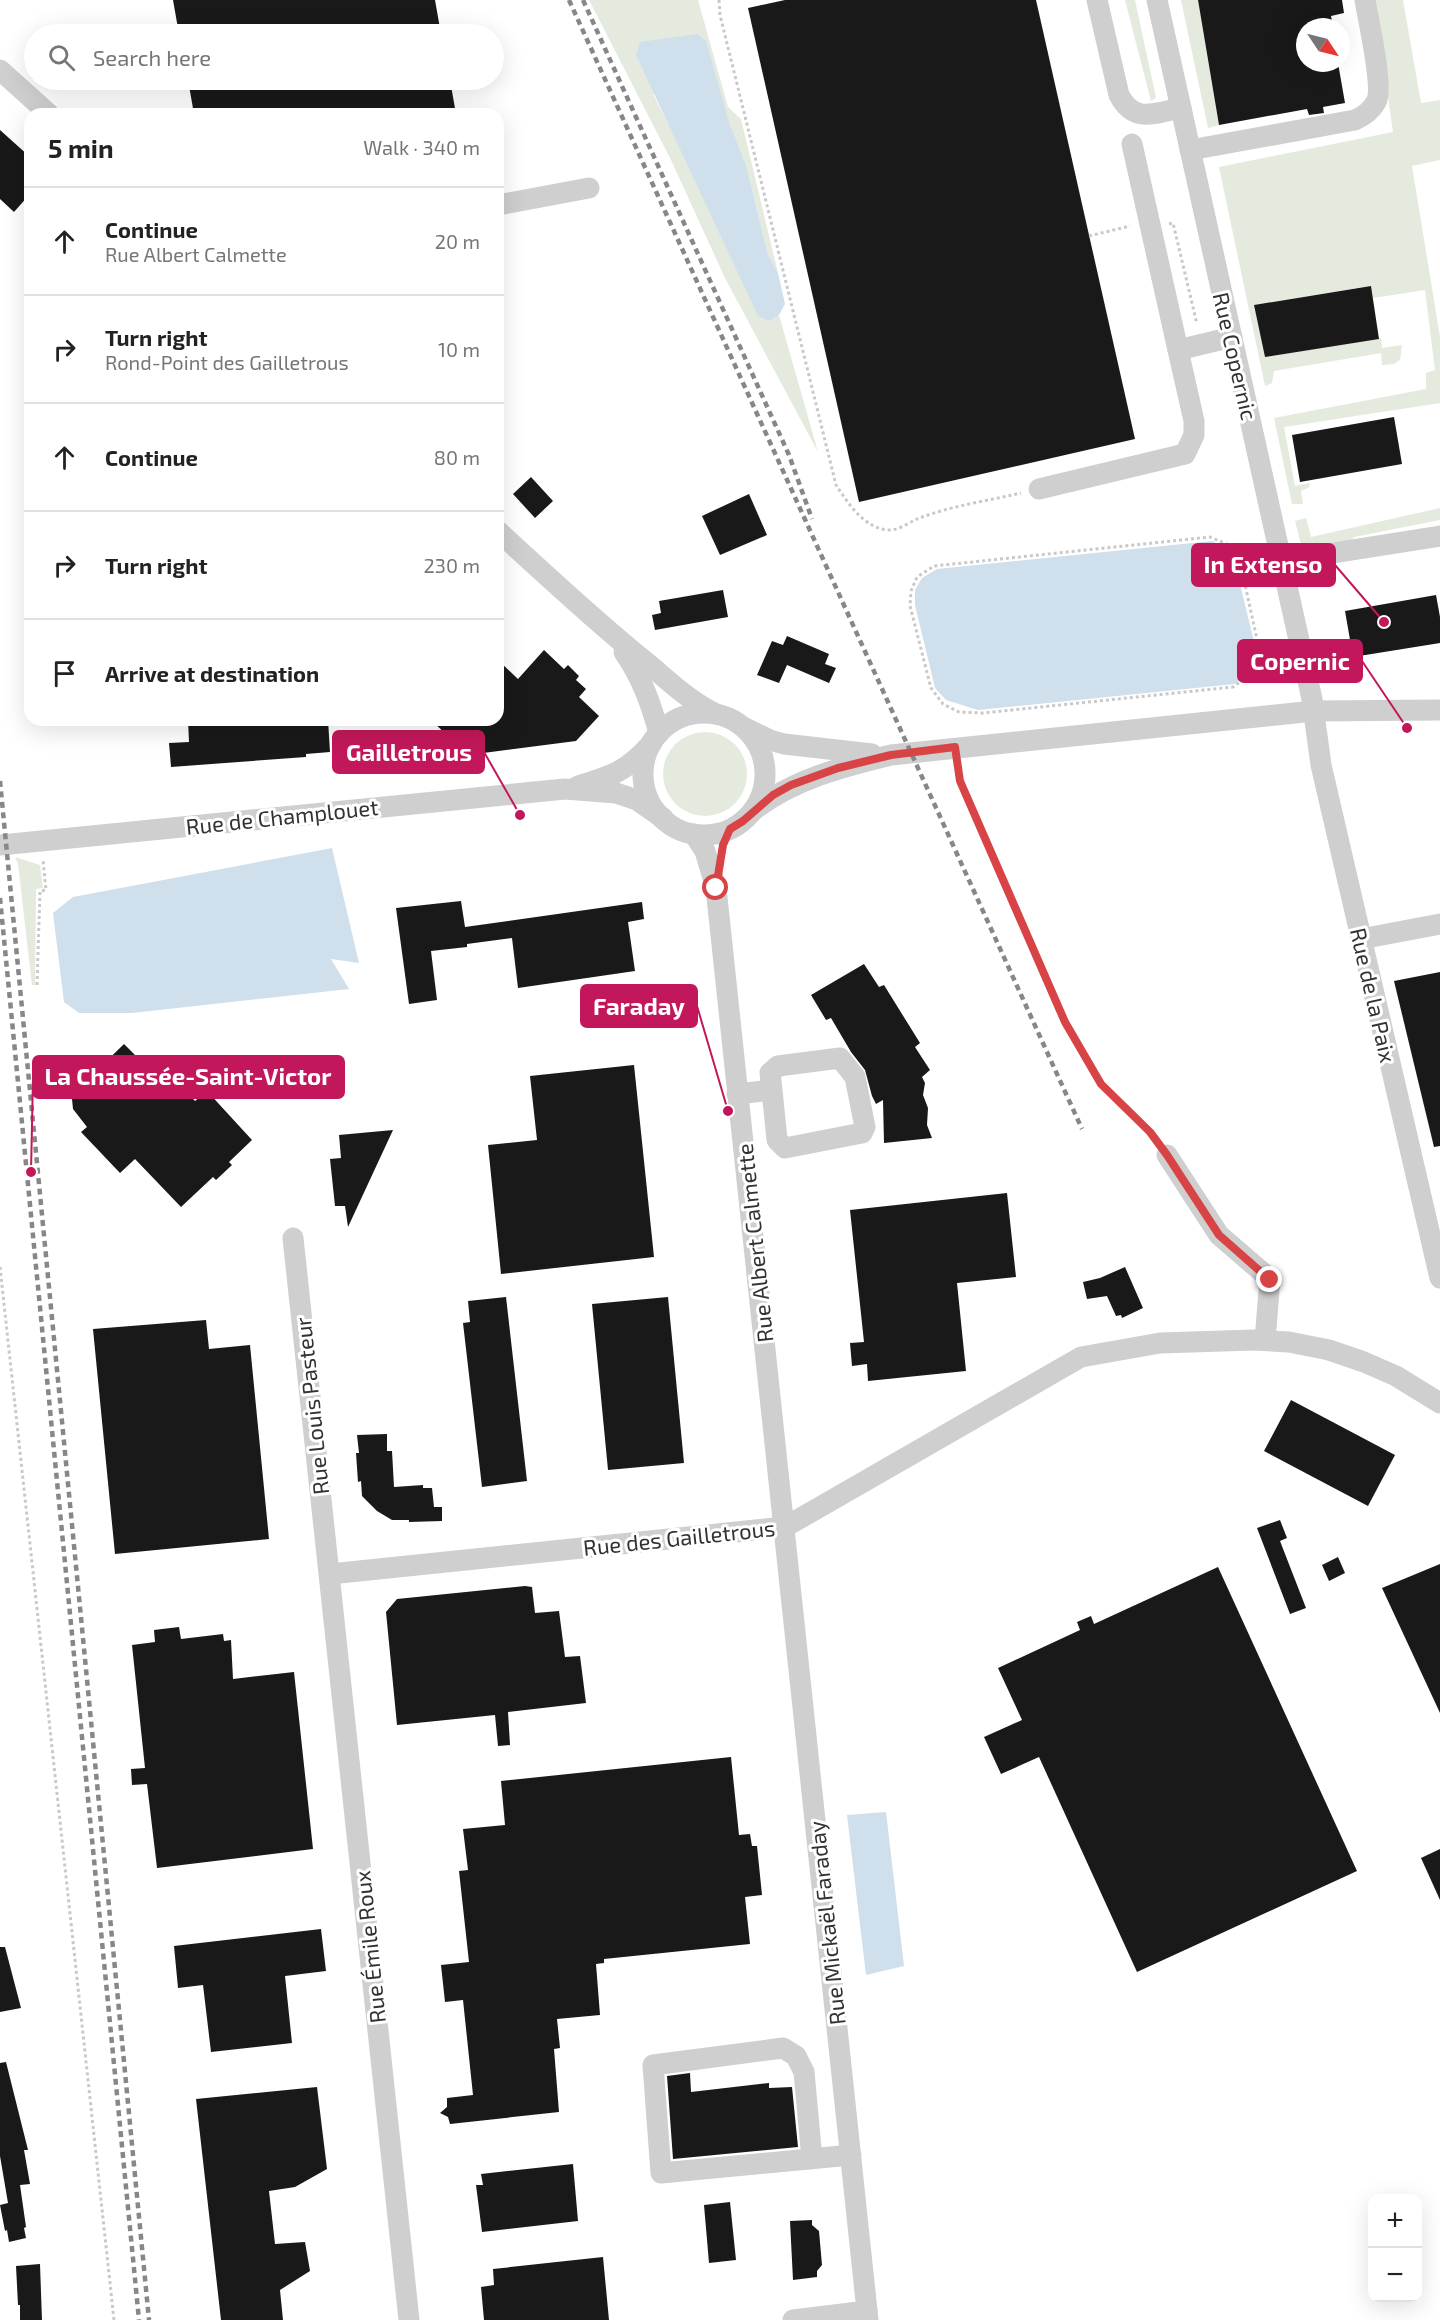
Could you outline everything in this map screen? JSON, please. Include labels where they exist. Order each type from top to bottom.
[{"type":"street","points":[[1097,0],[1119,95],[1124,106],[1142,116],[1181,108]]},
{"type":"street","name":"Rue Copernic","points":[[1156,0],[1314,711]]},
{"type":"street","points":[[1190,150],[1343,122],[1364,116],[1377,100],[1379,85],[1365,0]]},
{"type":"street","points":[[0,70],[42,108]]},
{"type":"street","points":[[1039,489],[1185,454],[1194,435],[1194,421],[1132,144]]},
{"type":"street","points":[[504,204],[589,188]]},
{"type":"street","points":[[1178,350],[1232,337]]},
{"type":"street","points":[[1281,556],[1440,536]]},
{"type":"street","points":[[504,537],[613,637],[700,706],[731,719],[770,740],[784,744],[891,755]]},
{"type":"street","points":[[613,637],[635,668],[644,687],[657,736]]},
{"type":"street","points":[[716,714],[700,713],[669,724],[657,736],[646,757],[644,773],[645,790],[652,805],[663,819],[677,829],[711,836],[743,821],[773,795],[791,785],[838,768],[891,755],[1314,711],[1440,710]]},
{"type":"street","name":"Rue de la Paix","points":[[1314,711],[1321,765],[1440,1278]]},
{"type":"street","points":[[744,728],[754,739],[763,757],[765,777],[761,796],[754,810]]},
{"type":"street","name":"Rue de Champlouet","points":[[565,789],[614,775],[636,761],[657,736]]},
{"type":"street","name":"Rue de Champlouet","points":[[0,845],[565,789],[616,793],[637,800],[663,819]]},
{"type":"street","name":"Rue Albert Calmette","points":[[716,888],[723,845],[730,829]]},
{"type":"street","name":"Rue Albert Calmette","points":[[694,834],[705,851],[716,888],[785,1527]]},
{"type":"street","points":[[1361,939],[1440,924]]},
{"type":"street","points":[[840,1058],[855,1077],[865,1126],[862,1132],[785,1148],[777,1140],[772,1090],[770,1073],[778,1066],[840,1058]]},
{"type":"street","points":[[737,1094],[772,1090]]},
{"type":"street","points":[[1167,1155],[1219,1235],[1270,1280],[1265,1340]]},
{"type":"street","name":"Rue Louis Pasteur","points":[[293,1238],[330,1574]]},
{"type":"street","name":"Rue des Gailletrous","points":[[330,1574],[785,1527],[1081,1357],[1160,1343],[1265,1340],[1329,1350],[1396,1376],[1440,1403]]},
{"type":"street","name":"Rue Mickaël Faraday","points":[[785,1527],[868,2316]]},
{"type":"street","name":"Rue Émile Roux","points":[[330,1574],[409,2320]]},
{"type":"street","points":[[812,2159],[804,2072],[796,2056],[783,2048],[653,2066],[662,2173],[850,2156]]},
{"type":"street","points":[[793,2320],[868,2316]]},
{"type":"path","points":[[719,0],[723,26],[836,485],[857,513],[872,525],[887,530],[897,529],[943,510],[1039,489]]},
{"type":"path","points":[[1165,224],[1173,223],[1197,324]]},
{"type":"path","points":[[1089,236],[1133,225]]},
{"type":"path","points":[[1210,537],[1229,545],[1239,557],[1260,653],[1258,669],[1233,687],[982,713],[959,712],[943,704],[931,688],[910,606],[911,591],[917,577],[934,566],[1210,537]]},
{"type":"path","points":[[1239,557],[1281,556]]},
{"type":"path","points":[[955,747],[960,781],[1065,1022],[1101,1084],[1150,1132],[1167,1155]]},
{"type":"path","points":[[37,985],[40,891],[46,890],[43,861]]},
{"type":"path","points":[[0,1267],[114,2320]]},
{"type":"shaded area","points":[[589,0],[698,0],[728,107],[741,119],[778,273],[768,255],[746,165],[729,122],[653,94],[770,321],[779,315],[818,452],[725,278],[671,160]]},
{"type":"shaded area","points":[[1125,0],[1135,0],[1156,98],[1151,101]]},
{"type":"shaded area","points":[[1181,0],[1198,0],[1219,125],[1208,128]]},
{"type":"shaded area","points":[[1374,0],[1403,0],[1421,103],[1440,100],[1440,160],[1412,166],[1440,337],[1440,403],[1284,427],[1295,486],[1309,483],[1310,487],[1301,491],[1303,504],[1292,504],[1274,418],[1426,389],[1426,373],[1435,370],[1425,290],[1373,298],[1370,286],[1254,305],[1265,357],[1381,338],[1382,348],[1402,345],[1400,360],[1394,364],[1382,365],[1381,353],[1274,371],[1272,383],[1265,386],[1219,167],[1393,132]]},
{"type":"shaded area","points":[[1440,508],[1440,520],[1354,537],[1350,542],[1302,548],[1295,521],[1306,518],[1311,537]]},
{"type":"shaded area","points":[[705,732],[721,735],[735,744],[744,758],[747,774],[744,790],[735,804],[721,813],[705,816],[689,813],[675,804],[666,790],[663,774],[666,758],[675,744],[689,735]]},
{"type":"shaded area","points":[[15,857],[40,865],[43,888],[36,889],[35,985],[32,985],[18,864]]},
{"type":"water","points":[[697,34],[706,41],[729,122],[746,165],[768,255],[778,273],[785,304],[779,315],[770,321],[758,316],[636,55],[640,42]]},
{"type":"water","points":[[1212,541],[1228,548],[1234,559],[1257,654],[1254,667],[1235,684],[978,710],[946,700],[935,688],[915,605],[915,590],[922,578],[937,569]]},
{"type":"water","points":[[332,848],[359,963],[331,959],[349,989],[132,1013],[79,1013],[64,1002],[53,913],[73,897]]},
{"type":"water","points":[[886,1812],[904,1966],[866,1975],[847,1815]]},
{"type":"building","points":[[173,0],[435,0],[439,24],[177,24]]},
{"type":"building","points":[[785,0],[1036,0],[1135,439],[859,502],[748,8]]},
{"type":"building","points":[[1198,0],[1342,0],[1344,13],[1331,16],[1331,18],[1296,18],[1296,72],[1340,72],[1345,103],[1323,107],[1324,113],[1309,115],[1307,109],[1219,125]]},
{"type":"building","points":[[190,90],[452,90],[455,108],[193,108]]},
{"type":"building","points":[[0,130],[24,152],[24,201],[14,212],[0,199]]},
{"type":"building","points":[[1371,286],[1379,339],[1265,357],[1254,305]]},
{"type":"building","points":[[1394,417],[1402,464],[1300,482],[1292,435]]},
{"type":"building","points":[[531,477],[553,501],[535,518],[513,494]]},
{"type":"building","points":[[749,494],[767,535],[720,555],[702,516]]},
{"type":"building","points":[[723,590],[728,617],[655,630],[652,615],[661,613],[659,601]]},
{"type":"building","points":[[1436,595],[1440,617],[1440,643],[1353,657],[1345,611]]},
{"type":"building","points":[[787,636],[829,654],[825,664],[836,668],[829,683],[787,665],[779,683],[757,675],[772,641],[783,645]]},
{"type":"building","points":[[544,650],[564,669],[568,665],[579,676],[576,680],[586,689],[579,697],[599,716],[576,741],[468,755],[437,726],[504,726],[504,666],[518,679]]},
{"type":"building","points":[[188,726],[328,726],[330,752],[306,754],[306,757],[171,767],[169,743],[189,742]]},
{"type":"building","points":[[461,901],[465,927],[642,902],[644,919],[628,922],[635,971],[518,988],[512,938],[467,944],[467,947],[431,951],[437,1000],[409,1004],[396,908]]},
{"type":"building","points":[[864,964],[879,987],[884,985],[920,1043],[915,1047],[930,1070],[922,1077],[925,1083],[923,1095],[928,1108],[927,1125],[932,1138],[884,1143],[883,1100],[876,1104],[865,1070],[851,1052],[831,1018],[826,1020],[811,995]]},
{"type":"building","points":[[1440,972],[1440,1146],[1434,1147],[1394,981]]},
{"type":"building","points":[[124,1044],[148,1068],[155,1060],[195,1101],[207,1091],[252,1140],[229,1162],[232,1165],[216,1180],[213,1177],[181,1207],[135,1159],[120,1173],[81,1132],[87,1127],[73,1109],[72,1099],[77,1090]]},
{"type":"building","points":[[634,1065],[654,1257],[501,1274],[488,1145],[537,1140],[530,1076]]},
{"type":"building","points":[[393,1130],[348,1227],[345,1206],[335,1206],[330,1159],[341,1158],[339,1135]]},
{"type":"building","points":[[1007,1193],[1016,1277],[957,1283],[966,1371],[868,1381],[867,1364],[852,1366],[850,1343],[864,1342],[850,1210]]},
{"type":"building","points":[[1125,1267],[1143,1308],[1122,1318],[1121,1315],[1116,1316],[1107,1296],[1087,1299],[1083,1282],[1100,1278]]},
{"type":"building","points":[[506,1297],[527,1481],[482,1487],[463,1323],[470,1322],[468,1301]]},
{"type":"building","points":[[668,1297],[684,1463],[608,1470],[592,1304]]},
{"type":"building","points":[[206,1320],[209,1349],[250,1345],[269,1539],[115,1554],[93,1329]]},
{"type":"building","points":[[1291,1400],[1395,1455],[1368,1506],[1264,1451]]},
{"type":"building","points":[[387,1434],[387,1451],[392,1451],[394,1487],[423,1485],[423,1488],[432,1488],[434,1507],[442,1507],[442,1521],[392,1520],[377,1511],[362,1496],[361,1481],[358,1482],[357,1435]]},
{"type":"building","points":[[1280,1520],[1287,1538],[1280,1541],[1306,1608],[1290,1614],[1257,1528]]},
{"type":"building","points":[[1338,1557],[1345,1573],[1329,1581],[1322,1565]]},
{"type":"building","points":[[1440,1564],[1440,1713],[1382,1588]]},
{"type":"building","points":[[1218,1567],[1357,1871],[1137,1972],[1039,1757],[1001,1774],[984,1737],[1022,1720],[998,1668],[1080,1630],[1077,1622],[1091,1616],[1094,1624]]},
{"type":"building","points":[[532,1587],[535,1613],[559,1611],[565,1657],[580,1656],[586,1703],[508,1712],[510,1745],[498,1746],[495,1715],[397,1725],[386,1612],[397,1599]]},
{"type":"building","points":[[179,1627],[181,1639],[223,1634],[224,1641],[231,1640],[233,1679],[294,1672],[313,1849],[157,1868],[147,1784],[132,1785],[131,1769],[145,1768],[132,1645],[155,1642],[154,1630]]},
{"type":"building","points":[[731,1757],[739,1835],[750,1834],[752,1846],[757,1846],[762,1895],[745,1897],[750,1944],[604,1959],[604,1963],[596,1964],[600,2015],[557,2019],[560,2048],[554,2049],[559,2112],[450,2124],[448,2117],[440,2113],[447,2107],[447,2098],[473,2095],[463,2000],[445,2002],[441,1965],[469,1962],[459,1871],[468,1870],[463,1829],[505,1825],[501,1781]]},
{"type":"building","points":[[1440,1849],[1440,1900],[1421,1858]]},
{"type":"building","points":[[321,1929],[326,1971],[285,1976],[292,2043],[211,2052],[203,1985],[178,1988],[174,1946]]},
{"type":"building","points":[[0,1947],[5,1947],[21,2008],[0,2012]]},
{"type":"building","points":[[6,2062],[28,2150],[24,2150],[30,2184],[20,2185],[26,2238],[9,2242],[0,2205],[8,2203],[0,2156],[0,2063]]},
{"type":"building","points":[[690,2073],[691,2092],[769,2083],[769,2088],[792,2087],[798,2147],[673,2159],[667,2076]]},
{"type":"building","points":[[317,2087],[327,2169],[295,2187],[269,2191],[275,2244],[305,2242],[310,2271],[280,2290],[283,2320],[221,2320],[196,2099]]},
{"type":"building","points":[[573,2164],[578,2221],[482,2232],[476,2185],[483,2185],[481,2174]]},
{"type":"building","points":[[730,2202],[736,2260],[709,2263],[704,2205]]},
{"type":"building","points":[[812,2220],[812,2225],[819,2231],[822,2265],[817,2271],[817,2277],[793,2280],[790,2221]]},
{"type":"building","points":[[603,2257],[609,2320],[484,2320],[481,2287],[494,2285],[493,2269]]},
{"type":"building","points":[[40,2264],[42,2320],[20,2320],[16,2266]]},
{"type":"railway","points":[[569,0],[1082,1129]]},
{"type":"railway","points":[[583,0],[789,455],[812,519]]},
{"type":"railway","points":[[0,781],[149,2320]]},
{"type":"railway","points":[[0,898],[139,2320]]},
{"type":"place","name":"In Extenso","points":[[1384,622]]},
{"type":"place","name":"Copernic","points":[[1407,728]]},
{"type":"place","name":"Gailletrous","points":[[520,815]]},
{"type":"place","name":"Faraday","points":[[728,1111]]},
{"type":"place","name":"La Chaussée-Saint-Victor","points":[[31,1172]]},
{"type":"route","points":[[716,888],[723,845],[730,829],[773,795],[791,785],[838,768],[891,755],[955,747],[960,781],[1065,1022],[1101,1084],[1150,1132],[1219,1235],[1270,1280]]}]
